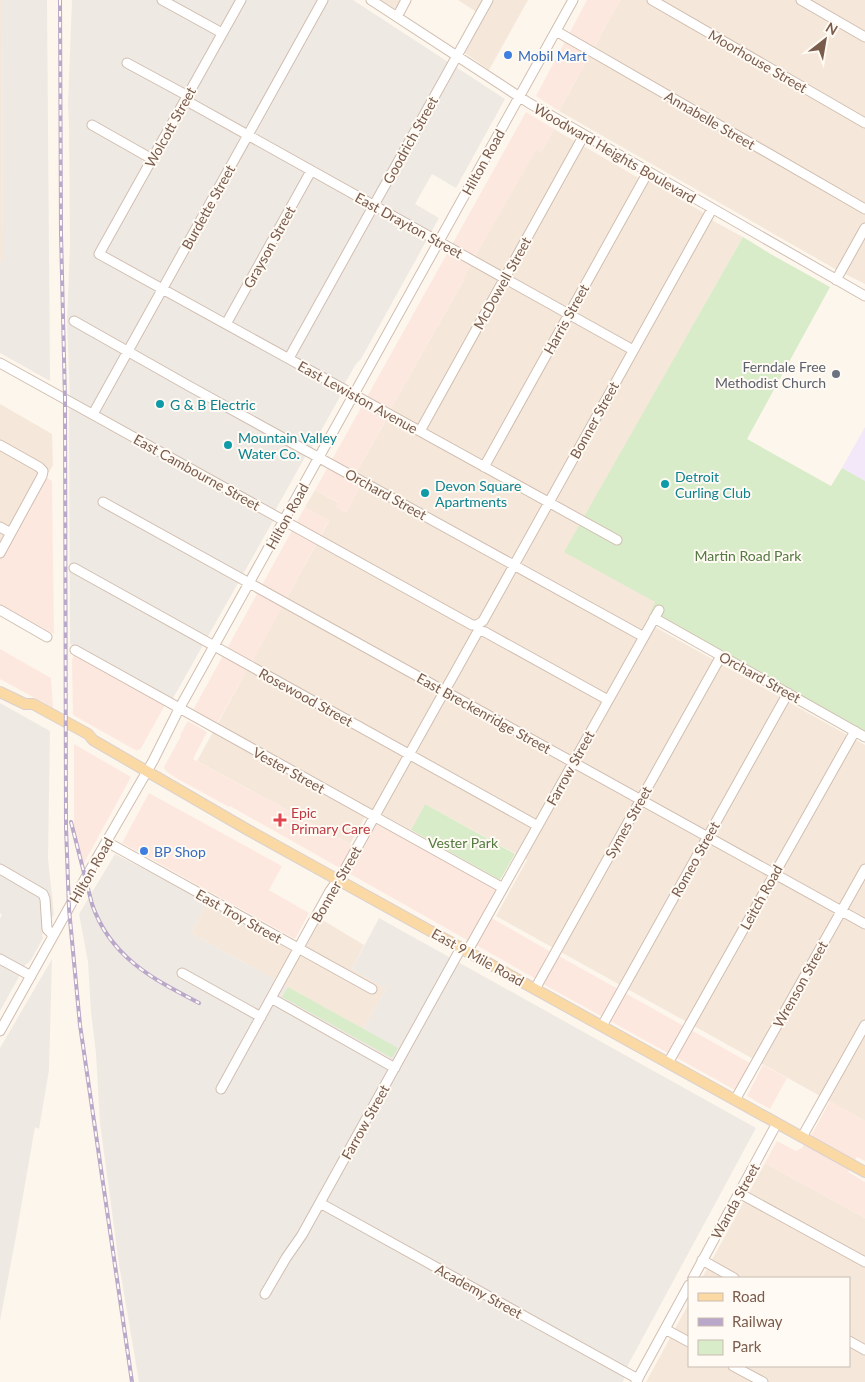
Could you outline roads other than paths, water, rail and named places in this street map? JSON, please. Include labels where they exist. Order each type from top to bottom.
[{"type":"main road","name":"East 9 Mile Road","points":[[0,692],[25,704],[34,704],[88,734],[93,740],[147,772],[338,880],[865,1172]]},
{"type":"street","points":[[162,0],[222,34]]},
{"type":"street","name":"Wolcott Street","points":[[99,254],[241,0]]},
{"type":"street","name":"Burdette Street","points":[[93,414],[323,0]]},
{"type":"street","name":"Woodward Heights Boulevard","points":[[371,0],[519,97],[865,296]]},
{"type":"street","points":[[397,17],[406,0]]},
{"type":"street","name":"Goodrich Street","points":[[289,358],[488,0]]},
{"type":"street","name":"Hilton Road","points":[[0,1031],[147,772],[179,709],[573,0]]},
{"type":"street","name":"Moorhouse Street","points":[[652,0],[865,123]]},
{"type":"street","points":[[801,0],[865,37]]},
{"type":"street","name":"Annabelle Street","points":[[556,31],[865,209]]},
{"type":"street","name":"East Drayton Street","points":[[127,62],[311,171],[633,350]]},
{"type":"street","points":[[92,125],[152,158]]},
{"type":"street","name":"McDowell Street","points":[[420,431],[584,135]]},
{"type":"street","name":"Grayson Street","points":[[226,324],[311,171]]},
{"type":"street","name":"Harris Street","points":[[484,466],[648,172]]},
{"type":"street","name":"Bonner Street","points":[[472,625],[479,625],[483,621],[712,209]]},
{"type":"street","points":[[836,280],[865,228]]},
{"type":"street","name":"East Lewiston Avenue","points":[[99,254],[617,540]]},
{"type":"street","name":"Orchard Street","points":[[74,321],[644,637]]},
{"type":"street","name":"East Cambourne Street","points":[[0,363],[472,625]]},
{"type":"street","points":[[0,445],[43,471],[0,553]]},
{"type":"street","name":"East Breckenridge Street","points":[[103,502],[865,924]]},
{"type":"street","points":[[0,527],[11,533]]},
{"type":"street","name":"Rosewood Street","points":[[74,568],[538,826]]},
{"type":"street","points":[[0,610],[47,637]]},
{"type":"street","name":"Orchard Street","points":[[656,614],[721,656],[865,737]]},
{"type":"street","name":"Farrow Street","points":[[265,1294],[302,1235],[464,950],[503,888],[656,614]]},
{"type":"street","name":"Bonner Street","points":[[222,1089],[298,949],[345,869],[475,635],[483,631],[608,700]]},
{"type":"street","name":"Vester Street","points":[[75,650],[503,888]]},
{"type":"street","name":"Symes Street","points":[[535,989],[721,656]]},
{"type":"street","name":"Romeo Street","points":[[602,1026],[788,693]]},
{"type":"street","name":"Leitch Road","points":[[668,1063],[855,731]]},
{"type":"street","name":"East Troy Street","points":[[106,842],[372,989]]},
{"type":"street","points":[[0,869],[43,894],[46,901],[47,929],[53,936]]},
{"type":"street","name":"Wrenson Street","points":[[736,1100],[865,869]]},
{"type":"street","points":[[0,959],[31,976]]},
{"type":"street","points":[[182,973],[261,1017]]},
{"type":"street","points":[[271,998],[396,1068]]},
{"type":"street","points":[[802,1137],[865,1025]]},
{"type":"street","name":"Wanda Street","points":[[694,1277],[777,1123]]},
{"type":"street","points":[[739,1193],[865,1262]]},
{"type":"street","name":"Academy Street","points":[[320,1203],[637,1380]]},
{"type":"street","points":[[702,1260],[732,1277]]},
{"type":"street","points":[[637,1380],[688,1287]]},
{"type":"street","points":[[665,1329],[688,1341]]},
{"type":"street","points":[[850,1342],[865,1350]]},
{"type":"street","points":[[735,1367],[763,1382]]},
{"type":"railway","points":[[60,0],[61,234],[65,399],[66,827],[69,909],[80,1025],[132,1382]]},
{"type":"railway","points":[[71,822],[92,904],[110,938],[122,952],[150,975],[199,1003]]},
{"type":"place","name":"Mobil Mart","points":[[508,55]]},
{"type":"place","name":"Ferndale Free Methodist Church","points":[[836,374]]},
{"type":"place","name":"G & B Electric","points":[[160,404]]},
{"type":"place","name":"Mountain Valley Water Co.","points":[[228,445]]},
{"type":"place","name":"Detroit Curling Club","points":[[665,484]]},
{"type":"place","name":"Devon Square Apartments","points":[[425,493]]},
{"type":"place","name":"Epic Primary Care","points":[[280,820]]},
{"type":"place","name":"BP Shop","points":[[144,851]]},
{"type":"park label","name":"Martin Road Park","points":[[748,555]]},
{"type":"park label","name":"Vester Park","points":[[463,842]]}]
